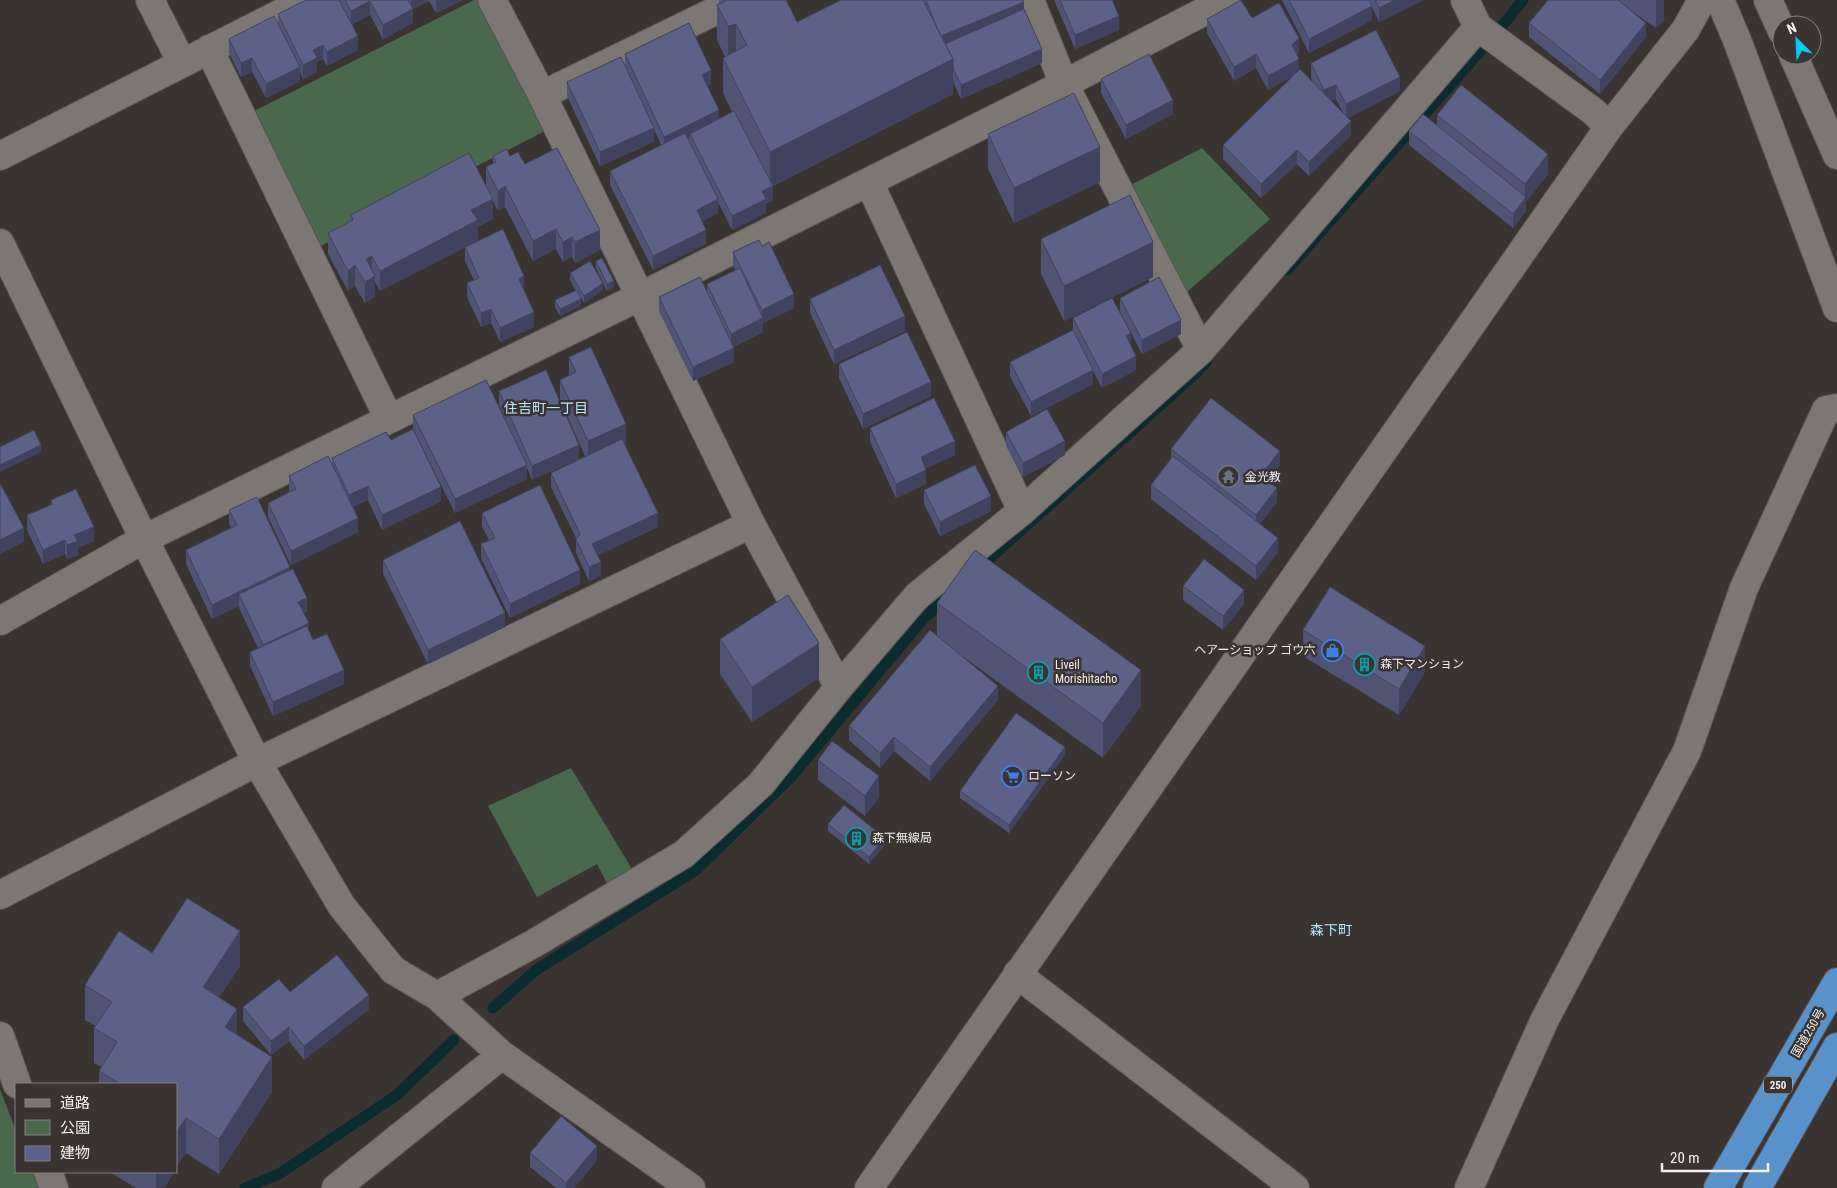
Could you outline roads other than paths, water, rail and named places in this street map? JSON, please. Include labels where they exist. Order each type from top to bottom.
[{"type":"highway","name":"国道250号","points":[[1718,1188],[1837,982]]},
{"type":"highway","name":"250","points":[[1757,1188],[1837,1047]]},
{"type":"street","points":[[150,0],[182,63]]},
{"type":"street","points":[[0,156],[209,49],[257,11],[307,0]]},
{"type":"street","points":[[492,0],[542,95],[751,524],[839,686]]},
{"type":"street","points":[[542,95],[738,0]]},
{"type":"street","points":[[1030,0],[1064,84],[1201,350]]},
{"type":"street","points":[[0,620],[144,539],[641,296],[1064,84],[1226,0]]},
{"type":"street","points":[[1466,0],[1478,27],[1594,112],[1609,127]]},
{"type":"street","points":[[869,1188],[1609,127],[1686,28],[1702,0]]},
{"type":"street","points":[[1720,0],[1737,40],[1837,308]]},
{"type":"street","points":[[1768,0],[1775,15]]},
{"type":"street","points":[[437,996],[532,944],[684,854],[761,784],[839,686],[917,596],[1022,511],[1201,350],[1478,27]]},
{"type":"street","points":[[209,49],[389,419]]},
{"type":"street","points":[[1797,65],[1837,155]]},
{"type":"street","points":[[869,182],[1022,511]]},
{"type":"street","points":[[0,243],[144,539],[257,762],[341,905],[393,970],[437,996],[502,1055],[691,1188]]},
{"type":"street","points":[[1469,1188],[1545,1019],[1687,751],[1744,588],[1826,410],[1837,408]]},
{"type":"street","points":[[0,895],[257,762],[751,524]]},
{"type":"street","points":[[1017,974],[1295,1188]]},
{"type":"street","points":[[0,1036],[17,1083]]},
{"type":"street","points":[[336,1188],[502,1055]]},
{"type":"street","points":[[48,1173],[54,1188]]},
{"type":"waterway","points":[[1503,25],[1523,0]]},
{"type":"waterway","points":[[1287,270],[1483,48]]},
{"type":"waterway","points":[[977,570],[1194,375],[1207,361]]},
{"type":"waterway","points":[[493,1008],[536,970],[696,870],[792,776],[925,617],[947,598]]},
{"type":"waterway","points":[[245,1188],[279,1174],[397,1095],[454,1040]]},
{"type":"place","name":"金光教","points":[[1229,477]]},
{"type":"place","name":"ヘアーショップ ゴウ六","points":[[1332,650]]},
{"type":"place","name":"森下マンション","points":[[1364,664]]},
{"type":"place","name":"Liveil Morishitacho","points":[[1039,672]]},
{"type":"place","name":"ローソン","points":[[1012,776]]},
{"type":"place","name":"森下無線局","points":[[856,838]]},
{"type":"district","name":"住吉町一丁目","points":[[546,408]]},
{"type":"district","name":"森下町","points":[[1331,930]]}]
